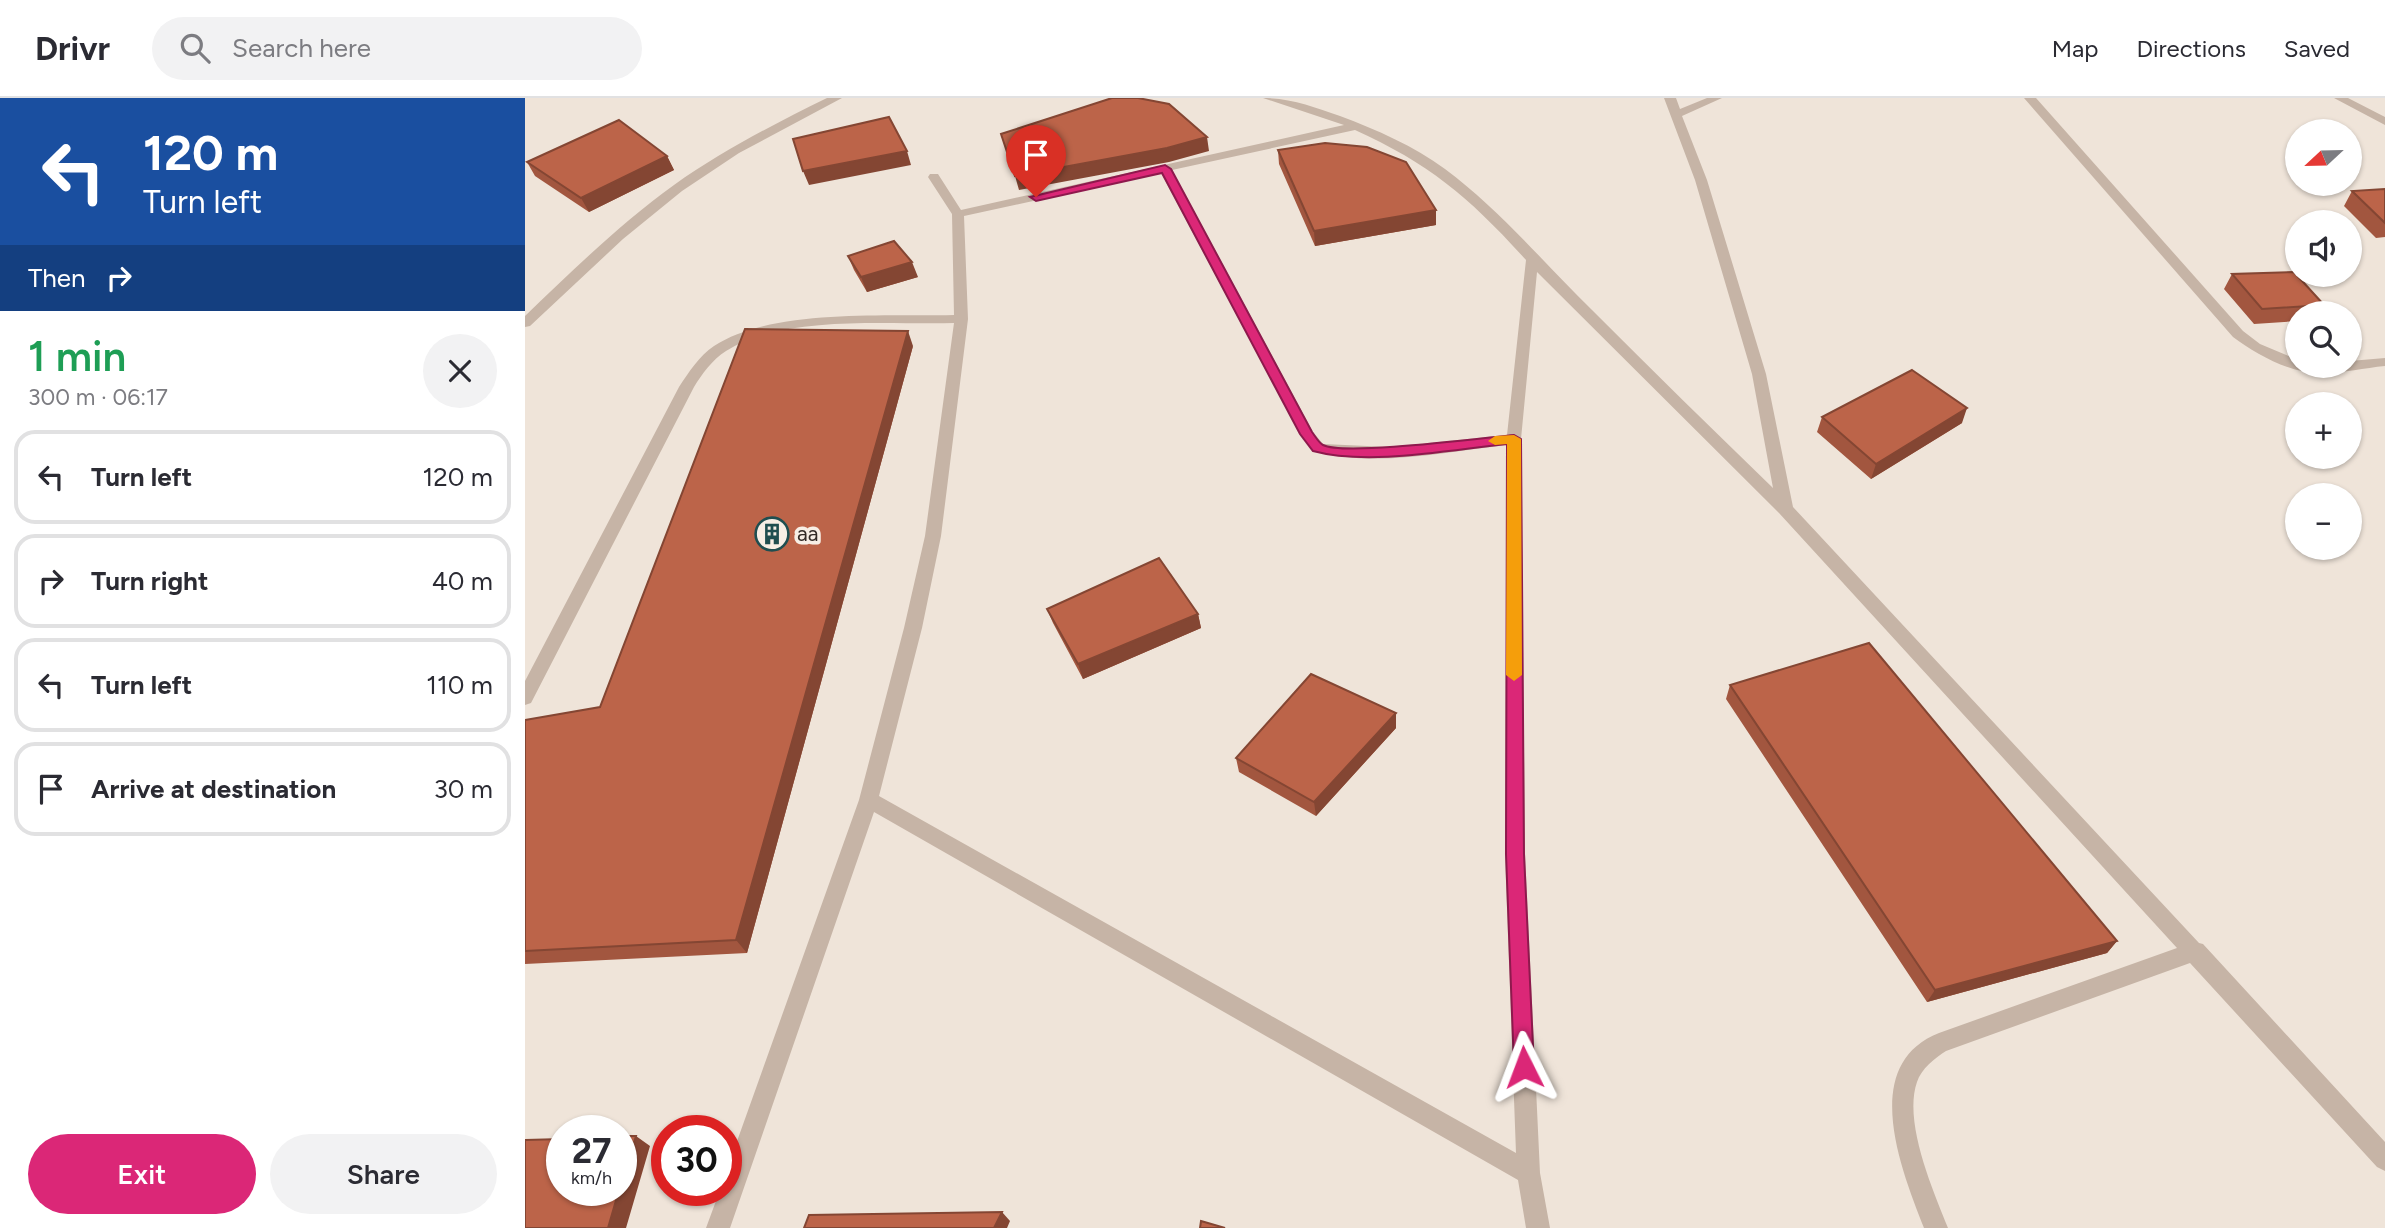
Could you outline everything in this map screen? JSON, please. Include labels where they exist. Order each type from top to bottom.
[{"type":"street","points":[[525,323],[577,273],[679,187],[794,118],[837,98]]},
{"type":"street","points":[[1269,98],[1299,105],[1402,147],[1440,171],[1489,212],[1532,259],[1785,509],[2196,951],[2385,1159]]},
{"type":"street","points":[[1670,98],[1678,114],[1717,231],[1759,374],[1785,509]]},
{"type":"street","points":[[1678,114],[1716,98]]},
{"type":"street","points":[[2030,98],[2238,334],[2255,347],[2285,359]]},
{"type":"street","points":[[2340,98],[2385,122]]},
{"type":"street","points":[[958,214],[1356,126]]},
{"type":"street","points":[[1165,169],[1307,434],[1318,448],[1341,453],[1373,452],[1514,439]]},
{"type":"street","points":[[718,1228],[869,800],[913,628],[933,536],[961,319],[958,214],[934,177]]},
{"type":"street","points":[[1532,259],[1514,439],[1515,854],[1528,1173],[1538,1228]]},
{"type":"street","points":[[525,698],[631,490],[695,374],[711,355],[735,342],[783,326],[961,319]]},
{"type":"street","points":[[2362,365],[2385,362]]},
{"type":"street","points":[[869,800],[1528,1173]]},
{"type":"street","points":[[1936,1228],[1920,1187],[1909,1145],[1905,1109],[1905,1084],[1924,1052],[1940,1043],[2196,951]]},
{"type":"building","points":[[1112,98],[1138,98],[1169,104],[1207,137],[1167,148],[1015,176],[1001,134]]},
{"type":"building","points":[[889,117],[907,151],[803,171],[793,139]]},
{"type":"building","points":[[619,120],[667,156],[581,198],[527,162]]},
{"type":"building","points":[[1325,143],[1367,147],[1406,162],[1436,210],[1314,231],[1278,150]]},
{"type":"building","points":[[2385,189],[2385,223],[2357,196],[2363,196],[2363,190]]},
{"type":"building","points":[[894,241],[912,262],[861,277],[848,256]]},
{"type":"building","points":[[2285,272],[2285,287],[2308,287],[2320,301],[2285,301],[2285,308],[2262,309],[2232,274]]},
{"type":"building","name":"aa","points":[[745,329],[908,331],[736,940],[525,951],[525,720],[600,707]]},
{"type":"building","points":[[1912,370],[1967,408],[1876,464],[1822,417]]},
{"type":"building","points":[[1159,558],[1198,614],[1078,664],[1047,609]]},
{"type":"building","points":[[1869,643],[2117,941],[1935,990],[1730,685]]},
{"type":"building","points":[[1311,674],[1396,713],[1314,802],[1236,758]]},
{"type":"building","points":[[546,1139],[546,1206],[614,1206],[608,1228],[525,1228],[525,1140]]},
{"type":"building","points":[[1002,1212],[994,1228],[804,1228],[809,1215]]},
{"type":"building","points":[[1201,1221],[1225,1228],[1200,1228]]},
{"type":"slow traffic","points":[[1495,441],[1514,439],[1514,675]]},
{"type":"place","name":"aa","points":[[772,534]]},
{"type":"route","points":[[1036,197],[1165,169],[1307,434],[1318,448],[1341,453],[1373,452],[1514,439],[1515,854],[1524,1067]]}]
